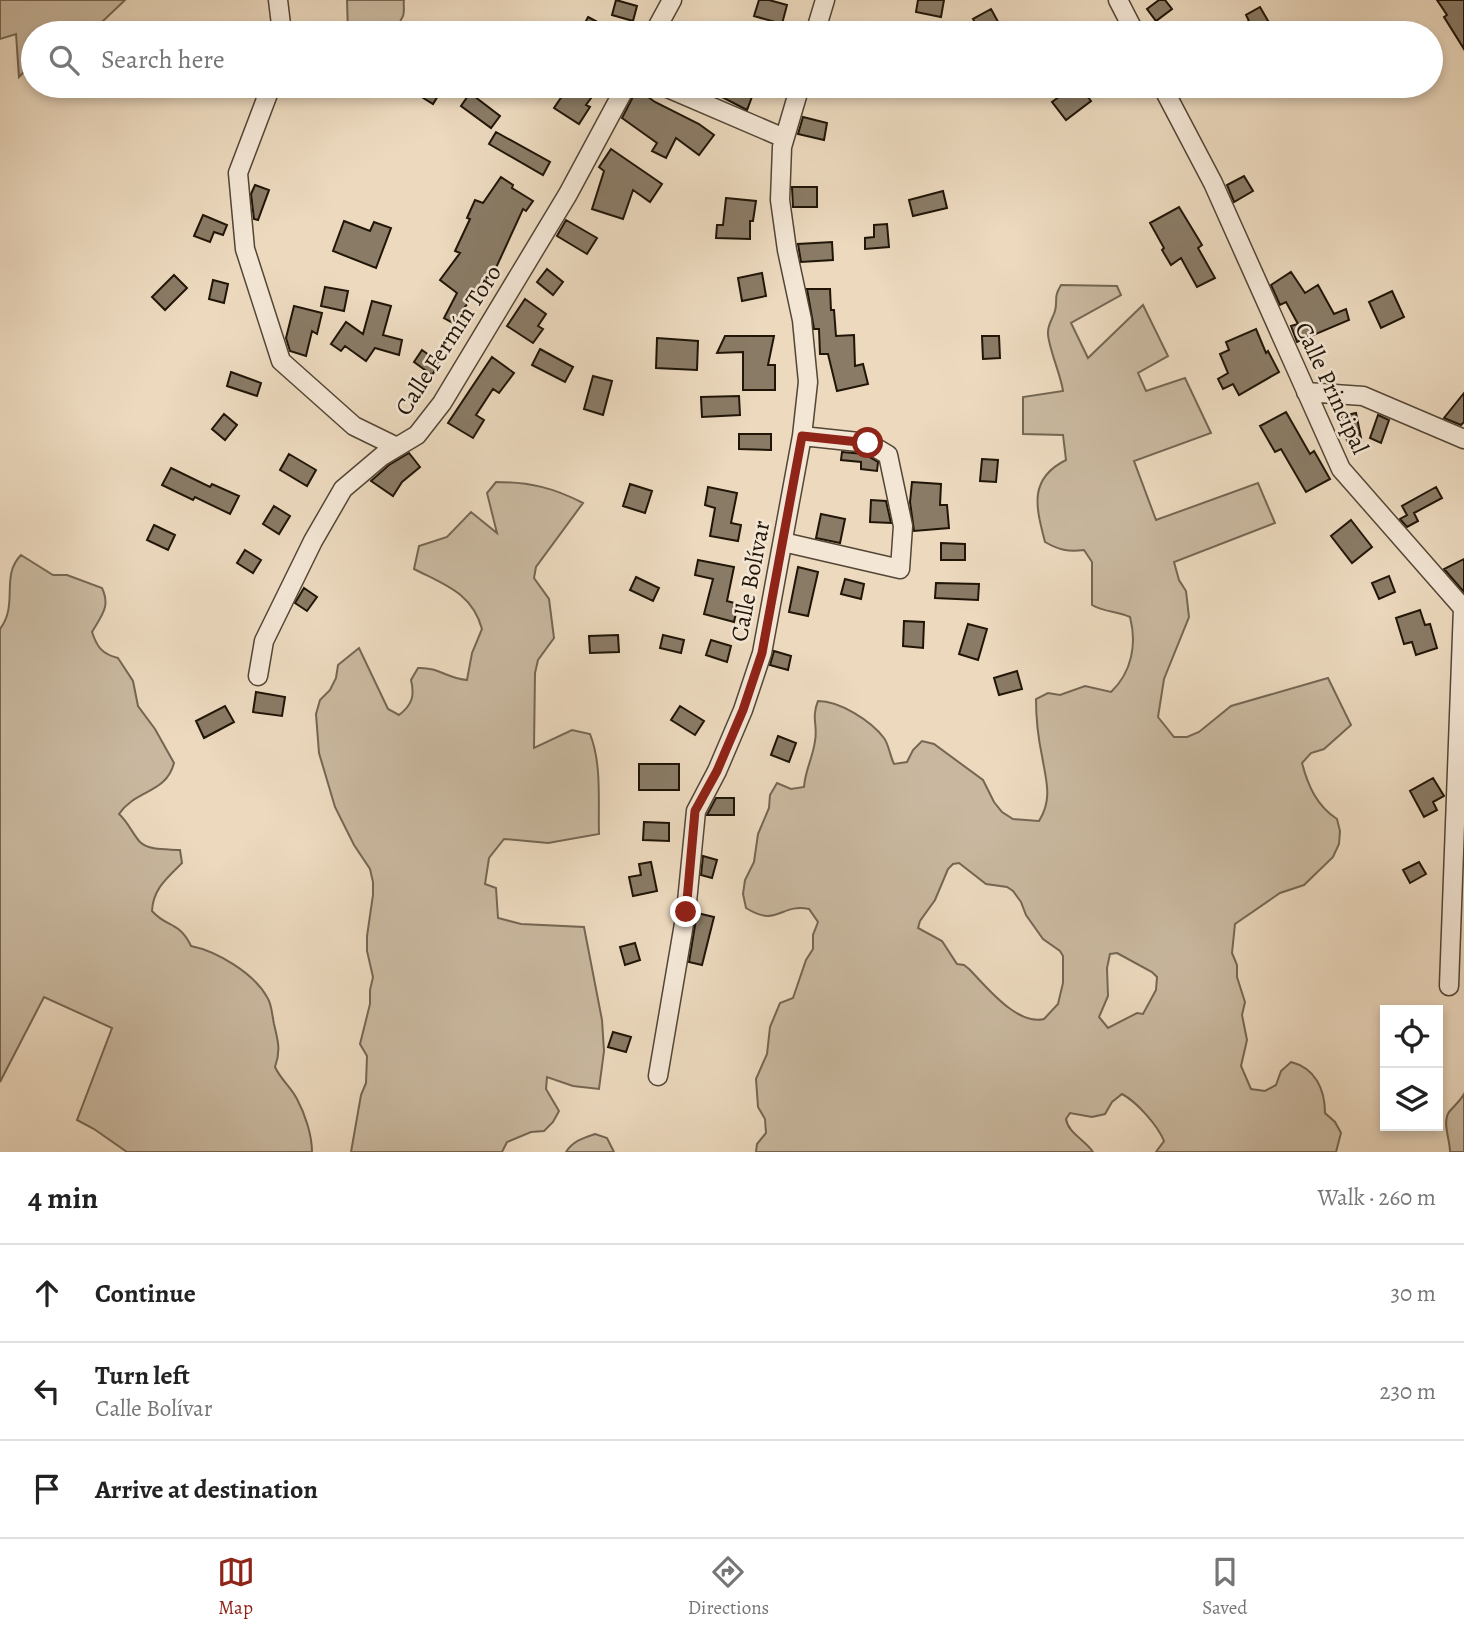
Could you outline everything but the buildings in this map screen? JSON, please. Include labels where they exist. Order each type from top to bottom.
[{"type":"street","points":[[278,0],[281,21]]},
{"type":"street","points":[[661,21],[672,0]]},
{"type":"street","points":[[819,21],[825,0]]},
{"type":"street","points":[[1118,0],[1129,21]]},
{"type":"street","points":[[267,98],[239,173],[245,249],[281,361],[354,426],[397,447]]},
{"type":"street","name":"Calle Fermín Toro","points":[[258,676],[264,641],[313,541],[343,489],[382,456],[417,435],[442,404],[568,194],[620,98]]},
{"type":"street","points":[[691,98],[784,138]]},
{"type":"street","name":"Calle Bolívar","points":[[658,1076],[686,912],[695,811],[717,771],[738,722],[762,653],[802,436],[808,382],[802,320],[787,250],[780,200],[782,147],[796,98]]},
{"type":"street","name":"Calle Principal","points":[[1169,98],[1213,183],[1341,469],[1463,608],[1449,986]]},
{"type":"street","points":[[1306,392],[1363,396],[1464,439]]},
{"type":"street","points":[[783,542],[900,569],[903,526],[888,455],[868,443],[802,436]]},
{"type":"shaded area","points":[[0,0],[125,0],[103,21],[21,21],[19,77],[16,34],[0,39]]},
{"type":"shaded area","points":[[347,0],[404,0],[404,14],[400,21],[348,21]]},
{"type":"shaded area","points":[[1061,285],[1117,286],[1121,295],[1071,323],[1088,358],[1143,305],[1168,356],[1138,373],[1146,391],[1185,378],[1211,433],[1134,461],[1156,520],[1258,483],[1275,523],[1174,562],[1179,580],[1186,591],[1189,617],[1164,679],[1158,717],[1174,737],[1187,737],[1199,732],[1231,706],[1328,678],[1351,725],[1324,749],[1311,753],[1302,763],[1314,795],[1337,819],[1339,844],[1333,857],[1304,885],[1280,893],[1235,924],[1232,953],[1245,1002],[1242,1015],[1247,1040],[1241,1066],[1251,1089],[1265,1091],[1276,1085],[1281,1071],[1291,1062],[1306,1069],[1321,1088],[1325,1113],[1335,1122],[1341,1133],[1336,1152],[1156,1152],[1164,1141],[1161,1135],[1140,1108],[1122,1094],[1112,1102],[1105,1114],[1092,1117],[1070,1113],[1066,1119],[1073,1132],[1093,1152],[756,1152],[757,1144],[766,1133],[765,1119],[758,1107],[756,1079],[767,1054],[770,1027],[780,1003],[793,998],[806,960],[813,949],[813,935],[818,922],[809,909],[791,909],[772,916],[757,914],[746,908],[743,894],[745,880],[754,862],[758,834],[769,808],[770,795],[777,783],[791,789],[804,787],[815,741],[815,712],[818,701],[845,708],[871,725],[886,741],[894,764],[907,762],[922,741],[934,744],[983,780],[1002,812],[1013,819],[1039,821],[1046,805],[1047,789],[1038,735],[1036,699],[1048,693],[1060,695],[1085,686],[1111,692],[1128,667],[1133,647],[1130,617],[1092,605],[1092,562],[1084,550],[1064,550],[1045,542],[1039,517],[1038,495],[1045,476],[1066,460],[1063,435],[1023,434],[1023,397],[1063,391],[1048,332]],"holes":[[[959,863],[986,884],[1007,887],[1013,891],[1043,939],[1063,956],[1063,983],[1058,1004],[1044,1019],[1034,1020],[1013,1011],[969,969],[957,964],[942,941],[918,928],[935,900],[948,869]],[[1117,953],[1152,972],[1157,977],[1156,990],[1143,1014],[1137,1013],[1108,1028],[1099,1017],[1108,996],[1107,968],[1110,954]]]},
{"type":"shaded area","points":[[496,482],[541,487],[583,503],[536,567],[534,578],[549,599],[554,638],[538,660],[535,673],[534,748],[572,730],[590,734],[598,770],[599,834],[548,843],[504,839],[489,858],[485,884],[496,888],[498,918],[521,924],[584,927],[602,1020],[604,1051],[599,1089],[573,1086],[547,1077],[546,1089],[559,1111],[553,1122],[544,1131],[531,1132],[507,1142],[502,1152],[351,1152],[361,1095],[366,1083],[367,1056],[360,1044],[370,1004],[373,977],[367,951],[367,936],[373,882],[370,869],[354,845],[335,807],[319,753],[316,714],[320,700],[330,690],[336,678],[338,665],[359,648],[388,709],[399,715],[411,700],[411,680],[418,668],[432,669],[467,680],[472,653],[482,629],[477,617],[464,598],[414,569],[419,546],[447,537],[471,512],[497,533],[487,493]]},
{"type":"shaded area","points":[[21,555],[53,575],[67,575],[102,588],[106,601],[92,632],[94,637],[104,652],[118,658],[133,681],[138,706],[174,763],[164,781],[134,800],[119,814],[144,845],[180,850],[182,863],[158,890],[152,911],[182,932],[191,946],[234,964],[261,988],[267,997],[278,1046],[275,1067],[303,1111],[312,1152],[127,1152],[77,1120],[112,1028],[44,997],[0,1082],[0,629],[8,610],[12,572]]},
{"type":"shaded area","points":[[1464,1094],[1464,1152],[1450,1152],[1447,1116]]},
{"type":"shaded area","points":[[595,1134],[607,1138],[614,1152],[566,1152],[575,1143]]},
{"type":"route","points":[[686,912],[695,811],[717,771],[743,710],[762,653],[802,436],[868,443]]}]
